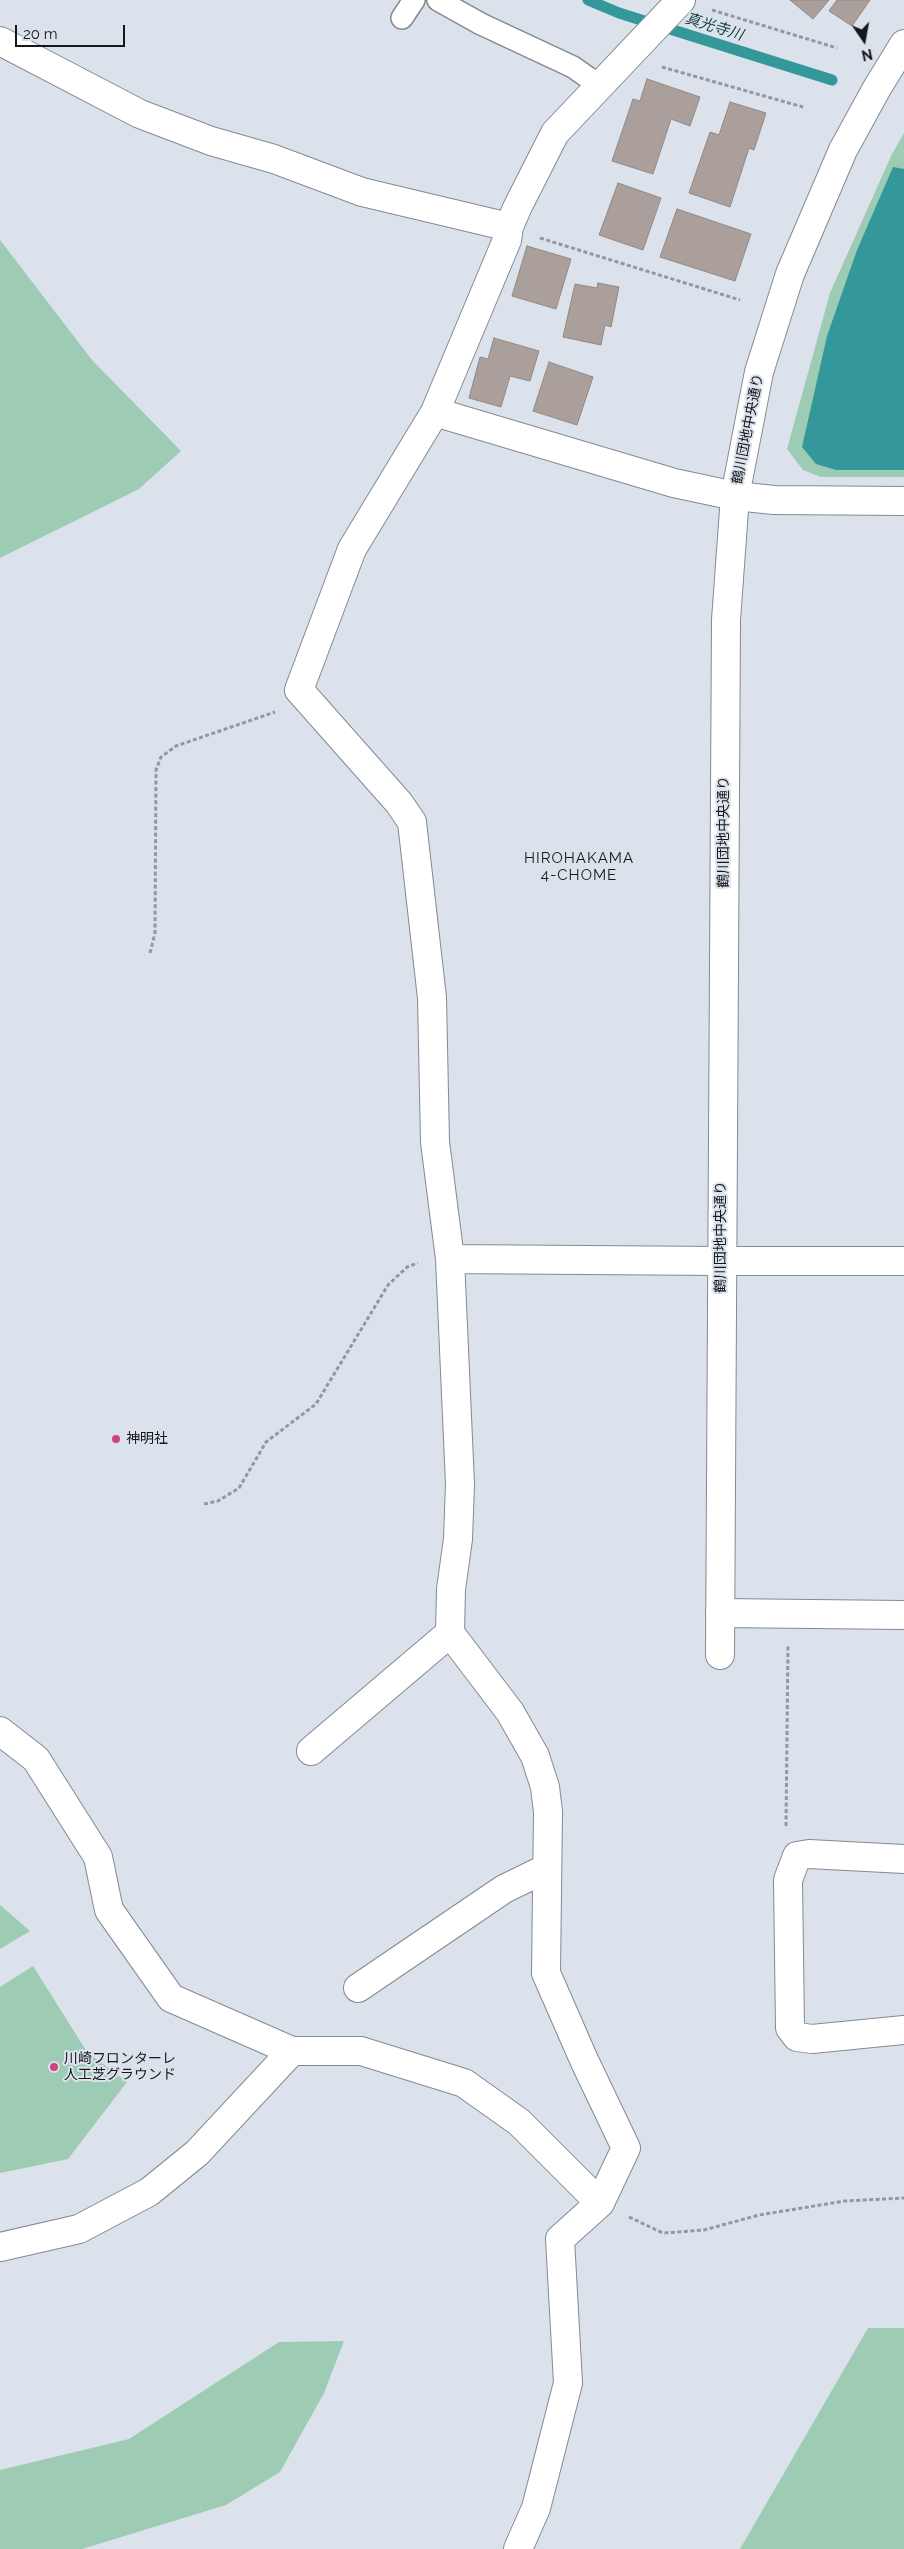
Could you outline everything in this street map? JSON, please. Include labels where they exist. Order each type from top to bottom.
[{"type":"street","points":[[518,2549],[536,2508],[568,2383],[560,2239],[610,2208],[626,2148],[580,2052],[546,1973],[546,1787],[535,1756],[510,1712],[450,1633],[451,1589],[458,1539],[460,1484],[450,1259],[435,1142],[432,998],[412,822],[399,803],[299,690],[352,549],[435,412],[507,240],[509,227],[555,133],[565,120],[633,53],[678,3]]},
{"type":"street","points":[[0,41],[140,114],[211,140],[274,159],[362,192],[509,227]]},
{"type":"street","name":"鶴川団地中央通り","points":[[720,1655],[726,620],[735,496],[759,372],[790,274],[814,214],[843,150],[904,44]]},
{"type":"street","points":[[435,412],[674,483],[735,496],[774,500],[904,501]]},
{"type":"street","points":[[450,1259],[904,1262]]},
{"type":"street","points":[[720,1613],[904,1615]]},
{"type":"street","points":[[311,1751],[450,1633]]},
{"type":"street","points":[[0,1731],[36,1759],[98,1857],[109,1910],[171,1998],[292,2051],[361,2051],[464,2083],[519,2122],[610,2208]]},
{"type":"street","points":[[904,1859],[809,1854],[797,1856],[788,1880],[790,2028],[797,2037],[812,2039],[904,2030]]},
{"type":"street","points":[[358,1988],[504,1889],[547,1868]]},
{"type":"street","points":[[0,2247],[79,2229],[149,2192],[197,2153],[292,2051]]},
{"type":"lane","points":[[402,18],[414,0]]},
{"type":"lane","points":[[438,0],[481,24],[574,67],[600,86]]},
{"type":"path","points":[[678,3],[838,48]]},
{"type":"path","points":[[633,53],[802,107]]},
{"type":"path","points":[[558,244],[740,300]]},
{"type":"path","points":[[150,953],[155,933],[156,770],[161,757],[176,746],[287,707],[299,690]]},
{"type":"path","points":[[204,1504],[218,1501],[238,1488],[266,1442],[316,1404],[388,1285],[407,1267],[434,1256],[450,1259]]},
{"type":"path","points":[[786,1832],[788,1652]]},
{"type":"path","points":[[610,2208],[663,2233],[704,2230],[759,2215],[845,2201],[904,2198]]},
{"type":"green space","points":[[904,133],[904,477],[821,477],[803,470],[787,449],[830,293],[891,156]]},
{"type":"green space","points":[[0,240],[92,360],[181,451],[139,489],[0,558]]},
{"type":"green space","points":[[0,1905],[30,1931],[0,1949]]},
{"type":"green space","name":"川崎フロンターレ 人工芝グラウンド","points":[[33,1966],[87,2052],[127,2082],[68,2159],[0,2173],[0,1987]]},
{"type":"green space","points":[[868,2328],[904,2328],[904,2549],[740,2549]]},
{"type":"green space","points":[[344,2341],[324,2393],[280,2472],[226,2505],[82,2549],[0,2549],[0,2470],[129,2439],[279,2342]]},
{"type":"water","points":[[893,167],[904,169],[904,470],[836,470],[816,464],[802,447],[827,336],[857,250]]},
{"type":"building","points":[[790,0],[829,0],[813,19]]},
{"type":"building","points":[[837,0],[870,0],[852,26],[829,11]]},
{"type":"building","points":[[647,79],[700,97],[690,126],[671,119],[653,174],[612,161],[633,99],[640,101]]},
{"type":"building","points":[[730,102],[766,113],[754,150],[749,148],[730,207],[689,193],[710,132],[719,135]]},
{"type":"building","points":[[618,183],[661,198],[643,250],[599,235]]},
{"type":"building","points":[[677,209],[751,234],[735,281],[660,257]]},
{"type":"building","points":[[527,246],[571,259],[556,309],[512,296]]},
{"type":"building","points":[[598,283],[619,287],[611,327],[605,325],[601,345],[563,337],[575,284],[597,288]]},
{"type":"building","points":[[494,338],[539,351],[530,381],[510,376],[501,407],[469,398],[480,357],[488,359]]},
{"type":"building","points":[[549,362],[593,377],[577,425],[533,411]]},
{"type":"waterway","name":"真光寺川","points":[[588,0],[619,13],[832,80]]},
{"type":"place","name":"神明社","points":[[116,1439]]},
{"type":"place","name":"川崎フロンターレ 人工芝グラウンド","points":[[54,2067]]},
{"type":"district","name":"HIROHAKAMA 4-CHOME","points":[[579,866]]}]
